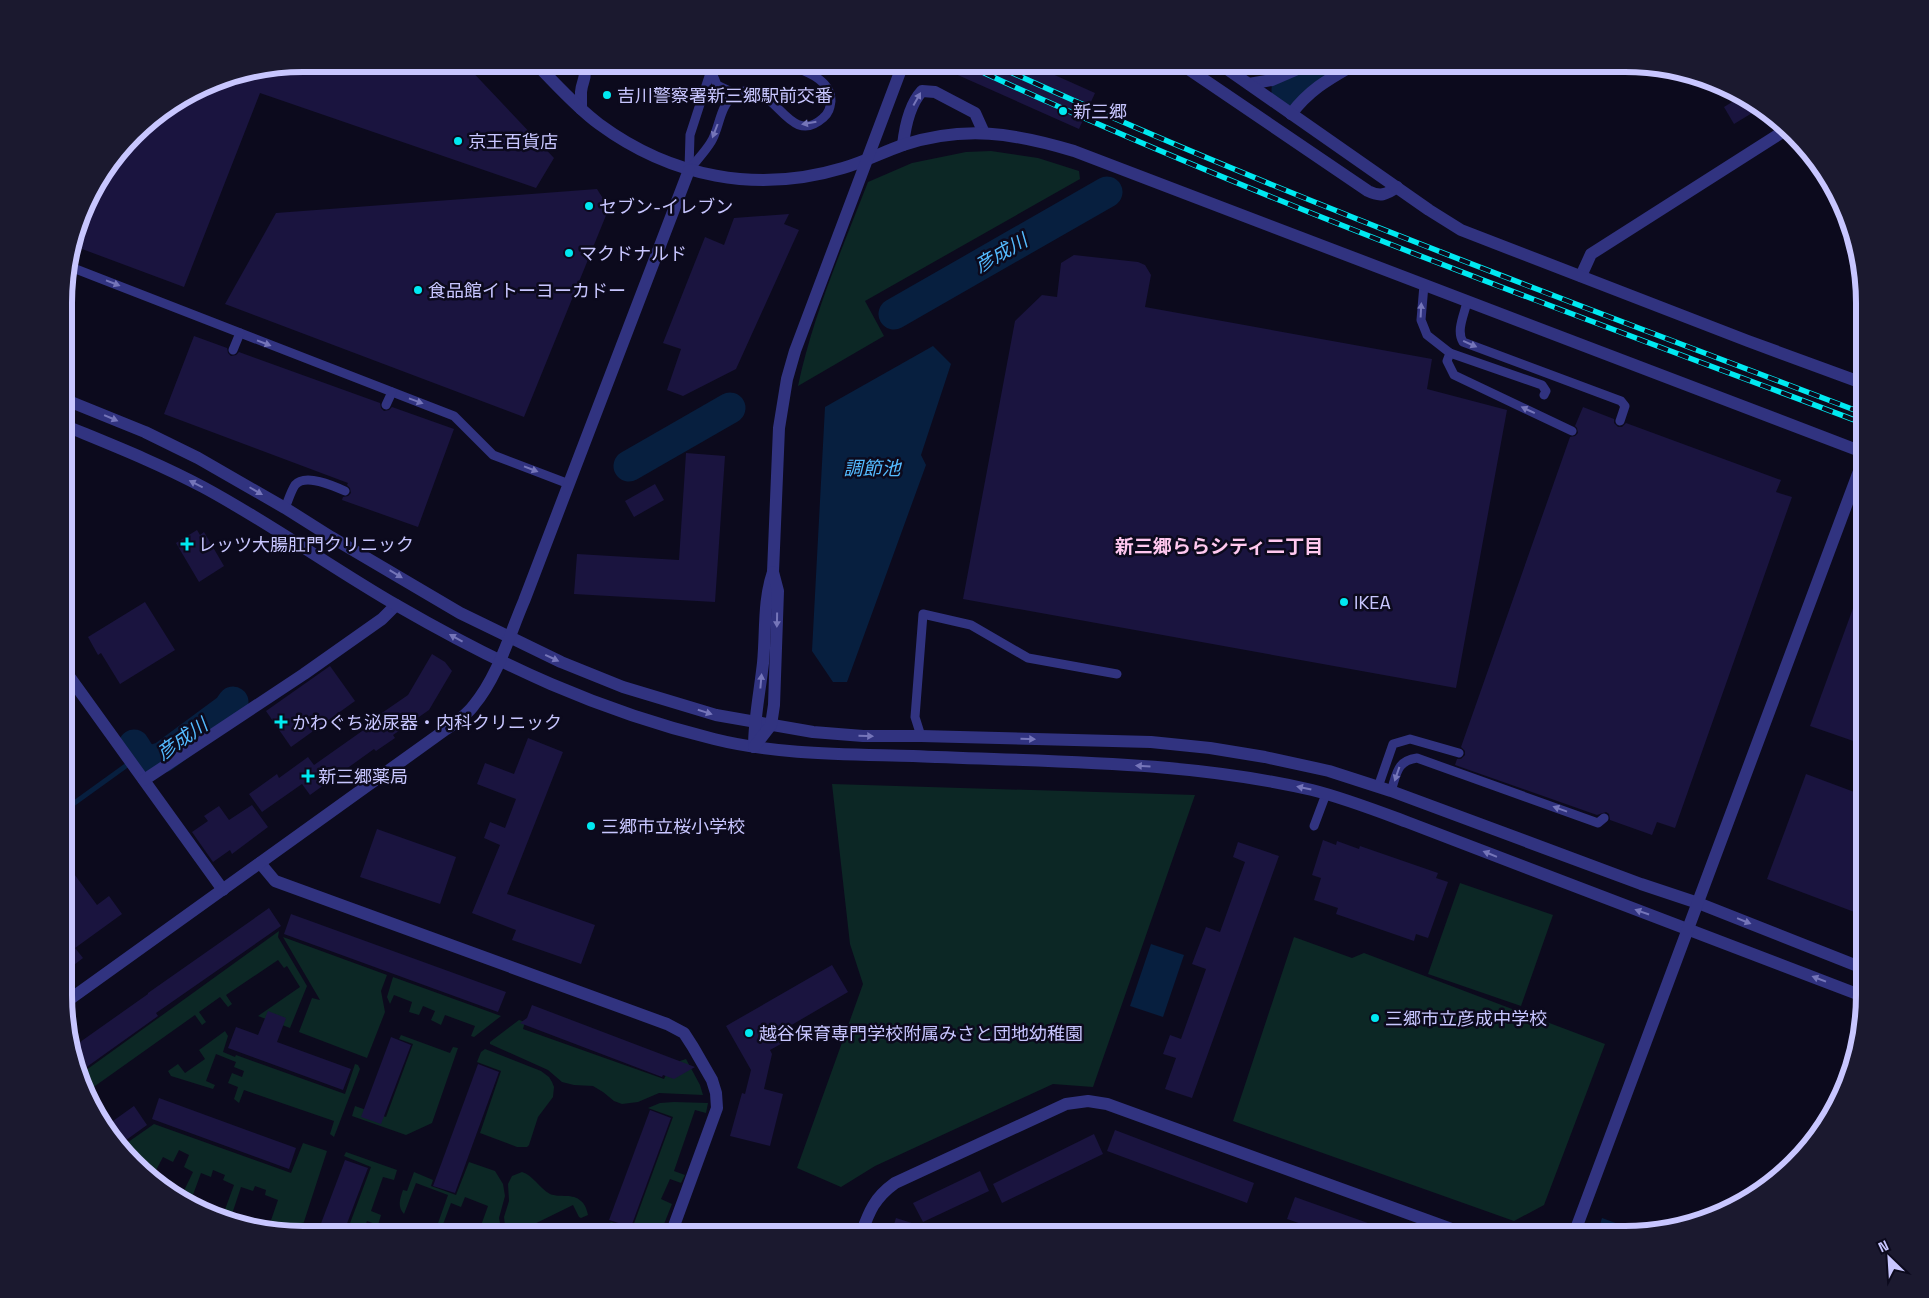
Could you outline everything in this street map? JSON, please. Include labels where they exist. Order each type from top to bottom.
[{"type":"street","points":[[544,72],[581,109],[620,138],[646,152],[689,170],[732,179],[755,181],[784,180],[811,176],[844,168],[903,145],[929,138],[984,132],[1037,140],[1074,151],[1856,451]]},
{"type":"street","points":[[581,109],[581,89],[586,72]]},
{"type":"street","points":[[754,747],[754,722],[760,696],[766,590],[772,572],[778,451],[782,411],[795,351],[899,72]]},
{"type":"street","points":[[1193,72],[1368,191],[1378,196],[1388,193],[1397,187]]},
{"type":"street","points":[[1232,72],[1429,210],[1461,230],[1856,381]]},
{"type":"street","points":[[1249,84],[1272,80],[1290,72]]},
{"type":"street","points":[[1291,114],[1303,98],[1342,72]]},
{"type":"street","points":[[903,145],[904,133],[916,98],[922,91],[935,92],[975,113],[984,132]]},
{"type":"street","points":[[1581,276],[1592,254],[1781,133]]},
{"type":"street","points":[[72,998],[463,717],[474,706],[488,684],[499,661],[524,601],[689,170]]},
{"type":"street","points":[[72,402],[145,432],[198,458],[460,613],[508,638],[623,687],[716,715],[814,732],[863,736],[1151,742],[1210,748],[1265,757],[1329,771],[1391,791],[1698,903],[1856,965]]},
{"type":"street","points":[[72,428],[148,460],[203,487],[396,605],[499,661],[569,693],[643,720],[717,740],[754,747],[844,753],[1146,766],[1202,770],[1264,780],[1326,794],[1362,805],[1856,993]]},
{"type":"street","points":[[1577,1226],[1856,478]]},
{"type":"street","points":[[754,747],[771,725],[774,705],[778,591],[772,572]]},
{"type":"street","points":[[144,780],[304,674],[382,619],[396,605]]},
{"type":"street","points":[[72,680],[223,890]]},
{"type":"street","points":[[260,863],[276,881],[667,1024],[684,1033],[712,1080],[716,1093],[716,1108],[674,1226]]},
{"type":"street","points":[[865,1226],[876,1200],[894,1184],[1066,1104],[1088,1101],[1106,1104],[1443,1226]]},
{"type":"lane","points":[[689,170],[690,135],[710,72]]},
{"type":"lane","points":[[714,72],[717,85],[736,94]]},
{"type":"lane","points":[[689,170],[711,142],[725,107],[736,94],[749,90],[758,91],[765,95],[791,121],[802,126],[815,123],[823,118],[830,108],[831,97],[828,88],[816,76],[806,72]]},
{"type":"lane","points":[[75,269],[454,416],[493,455],[568,484]]},
{"type":"lane","points":[[1424,285],[1421,320],[1427,335],[1450,353],[1542,385],[1546,391],[1544,395]]},
{"type":"lane","points":[[1468,302],[1461,326],[1460,337],[1463,342],[1621,401],[1625,406],[1620,421]]},
{"type":"lane","points":[[233,350],[240,333]]},
{"type":"lane","points":[[1450,353],[1447,361],[1454,375],[1572,431]]},
{"type":"lane","points":[[386,405],[392,392]]},
{"type":"lane","points":[[285,508],[295,485],[307,479],[336,483],[345,491]]},
{"type":"lane","points":[[921,736],[916,717],[923,614],[970,625],[1028,658],[1117,674]]},
{"type":"lane","points":[[1378,787],[1393,744],[1410,740],[1459,753]]},
{"type":"lane","points":[[1391,791],[1399,766],[1406,760],[1416,758],[1598,823],[1604,818]]},
{"type":"lane","points":[[1314,826],[1326,794]]},
{"type":"green space","points":[[991,151],[1038,158],[1079,171],[1080,179],[865,301],[884,336],[798,386],[820,308],[868,182],[912,163],[966,152]]},
{"type":"green space","points":[[832,784],[1195,795],[1093,1087],[1053,1084],[875,1166],[841,1187],[797,1168],[863,984],[850,944]]},
{"type":"green space","points":[[1460,883],[1553,915],[1521,1006],[1428,974]]},
{"type":"green space","points":[[279,931],[278,937],[307,986],[290,1028],[258,1016],[300,987],[287,966],[284,968],[278,960],[226,995],[232,1004],[228,1007],[220,997],[199,1012],[206,1022],[202,1025],[195,1015],[92,1088],[86,1070]]},
{"type":"green space","points":[[283,937],[387,975],[381,991],[385,1012],[367,1058],[299,1032],[312,998],[320,1000]]},
{"type":"green space","points":[[1294,937],[1352,958],[1364,953],[1605,1044],[1544,1205],[1514,1221],[1233,1121]]},
{"type":"green space","points":[[393,977],[501,1016],[474,1037],[471,1036],[475,1026],[445,1015],[441,1025],[431,1020],[435,1011],[423,1006],[419,1015],[409,1012],[412,1002],[394,995],[390,1004],[387,997]]},
{"type":"green space","points":[[519,1020],[525,1022],[523,1029],[664,1079],[671,1064],[686,1059],[700,1085],[703,1095],[659,1093],[638,1102],[622,1104],[614,1101],[593,1086],[562,1082],[548,1070],[490,1044],[490,1042]]},
{"type":"green space","points":[[225,1031],[228,1036],[223,1052],[345,1094],[355,1064],[358,1065],[360,1069],[334,1137],[330,1134],[334,1121],[244,1090],[239,1103],[234,1099],[238,1087],[228,1083],[232,1073],[242,1077],[244,1071],[234,1067],[236,1062],[216,1054],[206,1081],[215,1085],[213,1089],[171,1076],[168,1071],[178,1064],[185,1073],[205,1059],[199,1050]]},
{"type":"green space","points":[[401,1035],[450,1053],[453,1047],[458,1048],[432,1123],[406,1135],[352,1116],[355,1106],[386,1117],[413,1044],[399,1039]]},
{"type":"green space","points":[[485,1049],[541,1071],[552,1082],[554,1087],[553,1097],[538,1117],[527,1147],[517,1147],[480,1133],[501,1071],[477,1062],[481,1052]]},
{"type":"green space","points":[[660,1103],[708,1103],[706,1113],[695,1110],[674,1171],[685,1175],[681,1183],[670,1179],[661,1199],[672,1204],[663,1226],[633,1226],[673,1117],[648,1108]]},
{"type":"green space","points":[[154,1124],[291,1173],[303,1143],[327,1151],[303,1226],[270,1223],[278,1200],[265,1195],[266,1190],[255,1186],[253,1191],[241,1187],[232,1214],[224,1211],[234,1185],[223,1180],[225,1175],[213,1170],[211,1177],[201,1173],[192,1197],[183,1192],[193,1172],[184,1167],[189,1155],[179,1150],[173,1162],[163,1157],[155,1172],[127,1143]]},
{"type":"green space","points":[[346,1152],[397,1170],[394,1180],[383,1177],[371,1211],[381,1215],[378,1225],[367,1221],[365,1226],[349,1226],[371,1167],[344,1156]]},
{"type":"green space","points":[[469,1162],[495,1171],[503,1184],[505,1196],[499,1218],[500,1226],[481,1226],[488,1206],[465,1197],[461,1207],[451,1203],[442,1226],[437,1226],[448,1195],[416,1183],[404,1214],[400,1208],[403,1190],[407,1191],[414,1172],[433,1180],[431,1186],[456,1195]]},
{"type":"green space","points":[[522,1172],[530,1176],[550,1194],[570,1196],[578,1199],[585,1205],[588,1215],[579,1217],[573,1205],[530,1226],[505,1226],[504,1217],[509,1201],[508,1184],[512,1176]]},
{"type":"green space","points":[[611,1222],[623,1226],[611,1226]]},
{"type":"water","name":"調節池","points":[[933,346],[951,364],[921,455],[926,465],[847,682],[833,682],[812,651],[825,407]]},
{"type":"water","points":[[1151,944],[1184,955],[1163,1017],[1130,1006]]},
{"type":"water","points":[[1602,1218],[1624,1226],[1600,1226]]},
{"type":"building","points":[[303,72],[473,72],[554,158],[536,188],[260,93],[184,287],[79,248],[80,243],[90,215],[103,188],[120,163],[140,140],[163,120],[188,103],[215,90],[243,80],[273,74]]},
{"type":"building","name":"新三郷","points":[[951,72],[1048,72],[1095,93],[1079,129]]},
{"type":"building","points":[[1735,100],[1755,111],[1734,124],[1724,107]]},
{"type":"building","points":[[597,189],[609,208],[524,417],[225,304],[276,213]]},
{"type":"building","points":[[789,214],[784,224],[799,230],[736,369],[683,396],[667,390],[681,349],[663,343],[705,237],[724,245],[734,218]]},
{"type":"building","points":[[1074,255],[1138,262],[1145,265],[1151,275],[1145,307],[1432,359],[1427,389],[1507,410],[1456,688],[963,599],[1015,321],[1042,295],[1057,297],[1061,263]]},
{"type":"building","points":[[194,336],[227,348],[231,356],[239,352],[380,403],[384,411],[392,407],[454,429],[418,527],[342,500],[343,497],[351,493],[347,485],[348,483],[164,414]]},
{"type":"building","points":[[1583,407],[1614,419],[1614,423],[1618,427],[1622,427],[1626,423],[1781,480],[1776,492],[1792,497],[1675,828],[1657,822],[1652,835],[1610,820],[1609,814],[1606,812],[1597,815],[1455,765],[1457,759],[1461,759],[1465,755],[1465,751],[1461,747],[1570,437],[1578,433],[1575,426]]},
{"type":"building","points":[[686,453],[725,456],[715,602],[574,594],[577,554],[679,560]]},
{"type":"building","points":[[655,484],[664,500],[634,517],[625,501]]},
{"type":"building","points":[[197,530],[200,535],[204,532],[224,566],[199,582],[176,543]]},
{"type":"building","points":[[1856,600],[1856,742],[1810,726]]},
{"type":"building","points":[[145,602],[175,650],[120,684],[101,653],[98,655],[88,637]]},
{"type":"building","points":[[432,654],[445,662],[452,671],[429,710],[393,735],[395,738],[376,751],[374,749],[310,795],[302,784],[262,812],[249,794],[277,774],[279,778],[308,757],[314,765],[365,729],[363,726],[408,695]]},
{"type":"building","points":[[330,666],[355,701],[291,747],[266,711]]},
{"type":"building","points":[[528,738],[563,752],[507,894],[595,925],[581,964],[512,940],[516,930],[472,913],[500,845],[484,838],[490,822],[505,828],[516,799],[477,784],[485,763],[514,774]]},
{"type":"building","points":[[1806,774],[1856,793],[1856,913],[1767,879]]},
{"type":"building","points":[[252,805],[268,827],[232,854],[230,850],[213,862],[192,832],[208,821],[204,816],[219,806],[229,820]]},
{"type":"building","points":[[377,829],[456,857],[440,904],[360,877]]},
{"type":"building","points":[[1323,840],[1336,845],[1337,841],[1359,849],[1360,846],[1438,873],[1436,878],[1448,882],[1428,938],[1416,934],[1414,941],[1336,914],[1338,908],[1314,900],[1321,878],[1312,875]]},
{"type":"building","points":[[1238,842],[1279,856],[1192,1098],[1165,1089],[1176,1058],[1163,1054],[1170,1035],[1181,1039],[1206,969],[1192,964],[1206,927],[1220,932],[1245,862],[1233,857]]},
{"type":"building","points":[[72,871],[97,905],[109,896],[122,914],[75,948],[83,958],[72,966]]},
{"type":"building","points":[[269,908],[281,926],[156,1013],[158,1016],[85,1068],[78,1044]]},
{"type":"building","points":[[291,914],[506,992],[498,1012],[284,934]]},
{"type":"building","points":[[832,965],[848,992],[783,1030],[788,1040],[770,1050],[772,1054],[764,1089],[783,1094],[770,1146],[730,1136],[742,1093],[745,1094],[751,1070],[726,1026]]},
{"type":"building","points":[[532,1005],[695,1067],[674,1079],[663,1075],[662,1077],[520,1023],[527,1018]]},
{"type":"building","points":[[268,1011],[286,1018],[277,1042],[351,1069],[343,1090],[228,1048],[236,1027],[258,1035]]},
{"type":"building","points":[[391,1037],[411,1045],[381,1124],[361,1117]]},
{"type":"building","points":[[478,1064],[499,1072],[455,1193],[433,1186]]},
{"type":"building","points":[[159,1098],[296,1148],[289,1169],[152,1119]]},
{"type":"building","points":[[134,1106],[147,1125],[125,1141],[111,1123]]},
{"type":"building","points":[[650,1110],[671,1118],[631,1226],[609,1220]]},
{"type":"building","points":[[1115,1130],[1254,1183],[1247,1203],[1107,1151]]},
{"type":"building","points":[[1094,1134],[1103,1154],[1002,1203],[993,1184]]},
{"type":"building","points":[[345,1160],[368,1168],[346,1226],[320,1226]]},
{"type":"building","points":[[980,1171],[989,1191],[923,1222],[913,1203]]},
{"type":"building","points":[[1295,1197],[1376,1226],[1307,1226],[1287,1219]]},
{"type":"building","points":[[896,1218],[921,1226],[894,1226]]},
{"type":"waterway","name":"彦成川","points":[[1287,90],[1319,72]]},
{"type":"waterway","name":"彦成川","points":[[894,314],[1107,192]]},
{"type":"waterway","name":"彦成川","points":[[629,466],[730,408]]},
{"type":"waterway","name":"彦成川","points":[[134,745],[141,756],[151,761],[163,757],[228,709],[233,702]]},
{"type":"waterway","points":[[72,805],[141,755]]},
{"type":"railway","points":[[983,72],[1075,114],[1299,208],[1412,253],[1856,421]]},
{"type":"railway","points":[[1011,72],[1100,112],[1316,203],[1535,289],[1856,411]]},
{"type":"place","name":"吉川警察署新三郷駅前交番","points":[[607,95]]},
{"type":"place","name":"新三郷","points":[[1063,111]]},
{"type":"place","name":"京王百貨店","points":[[458,141]]},
{"type":"place","name":"セブン-イレブン","points":[[589,206]]},
{"type":"place","name":"マクドナルド","points":[[569,253]]},
{"type":"place","name":"食品館イトーヨーカドー","points":[[418,290]]},
{"type":"place","name":"レッツ大腸肛門クリニック","points":[[187,544]]},
{"type":"place","name":"IKEA","points":[[1344,602]]},
{"type":"place","name":"かわぐち泌尿器・内科クリニック","points":[[281,722]]},
{"type":"place","name":"新三郷薬局","points":[[308,776]]},
{"type":"place","name":"三郷市立桜小学校","points":[[591,826]]},
{"type":"place","name":"三郷市立彦成中学校","points":[[1375,1018]]},
{"type":"place","name":"越谷保育専門学校附属みさと団地幼稚園","points":[[749,1033]]},
{"type":"district","name":"新三郷ららシティ二丁目","points":[[1219,546]]}]
